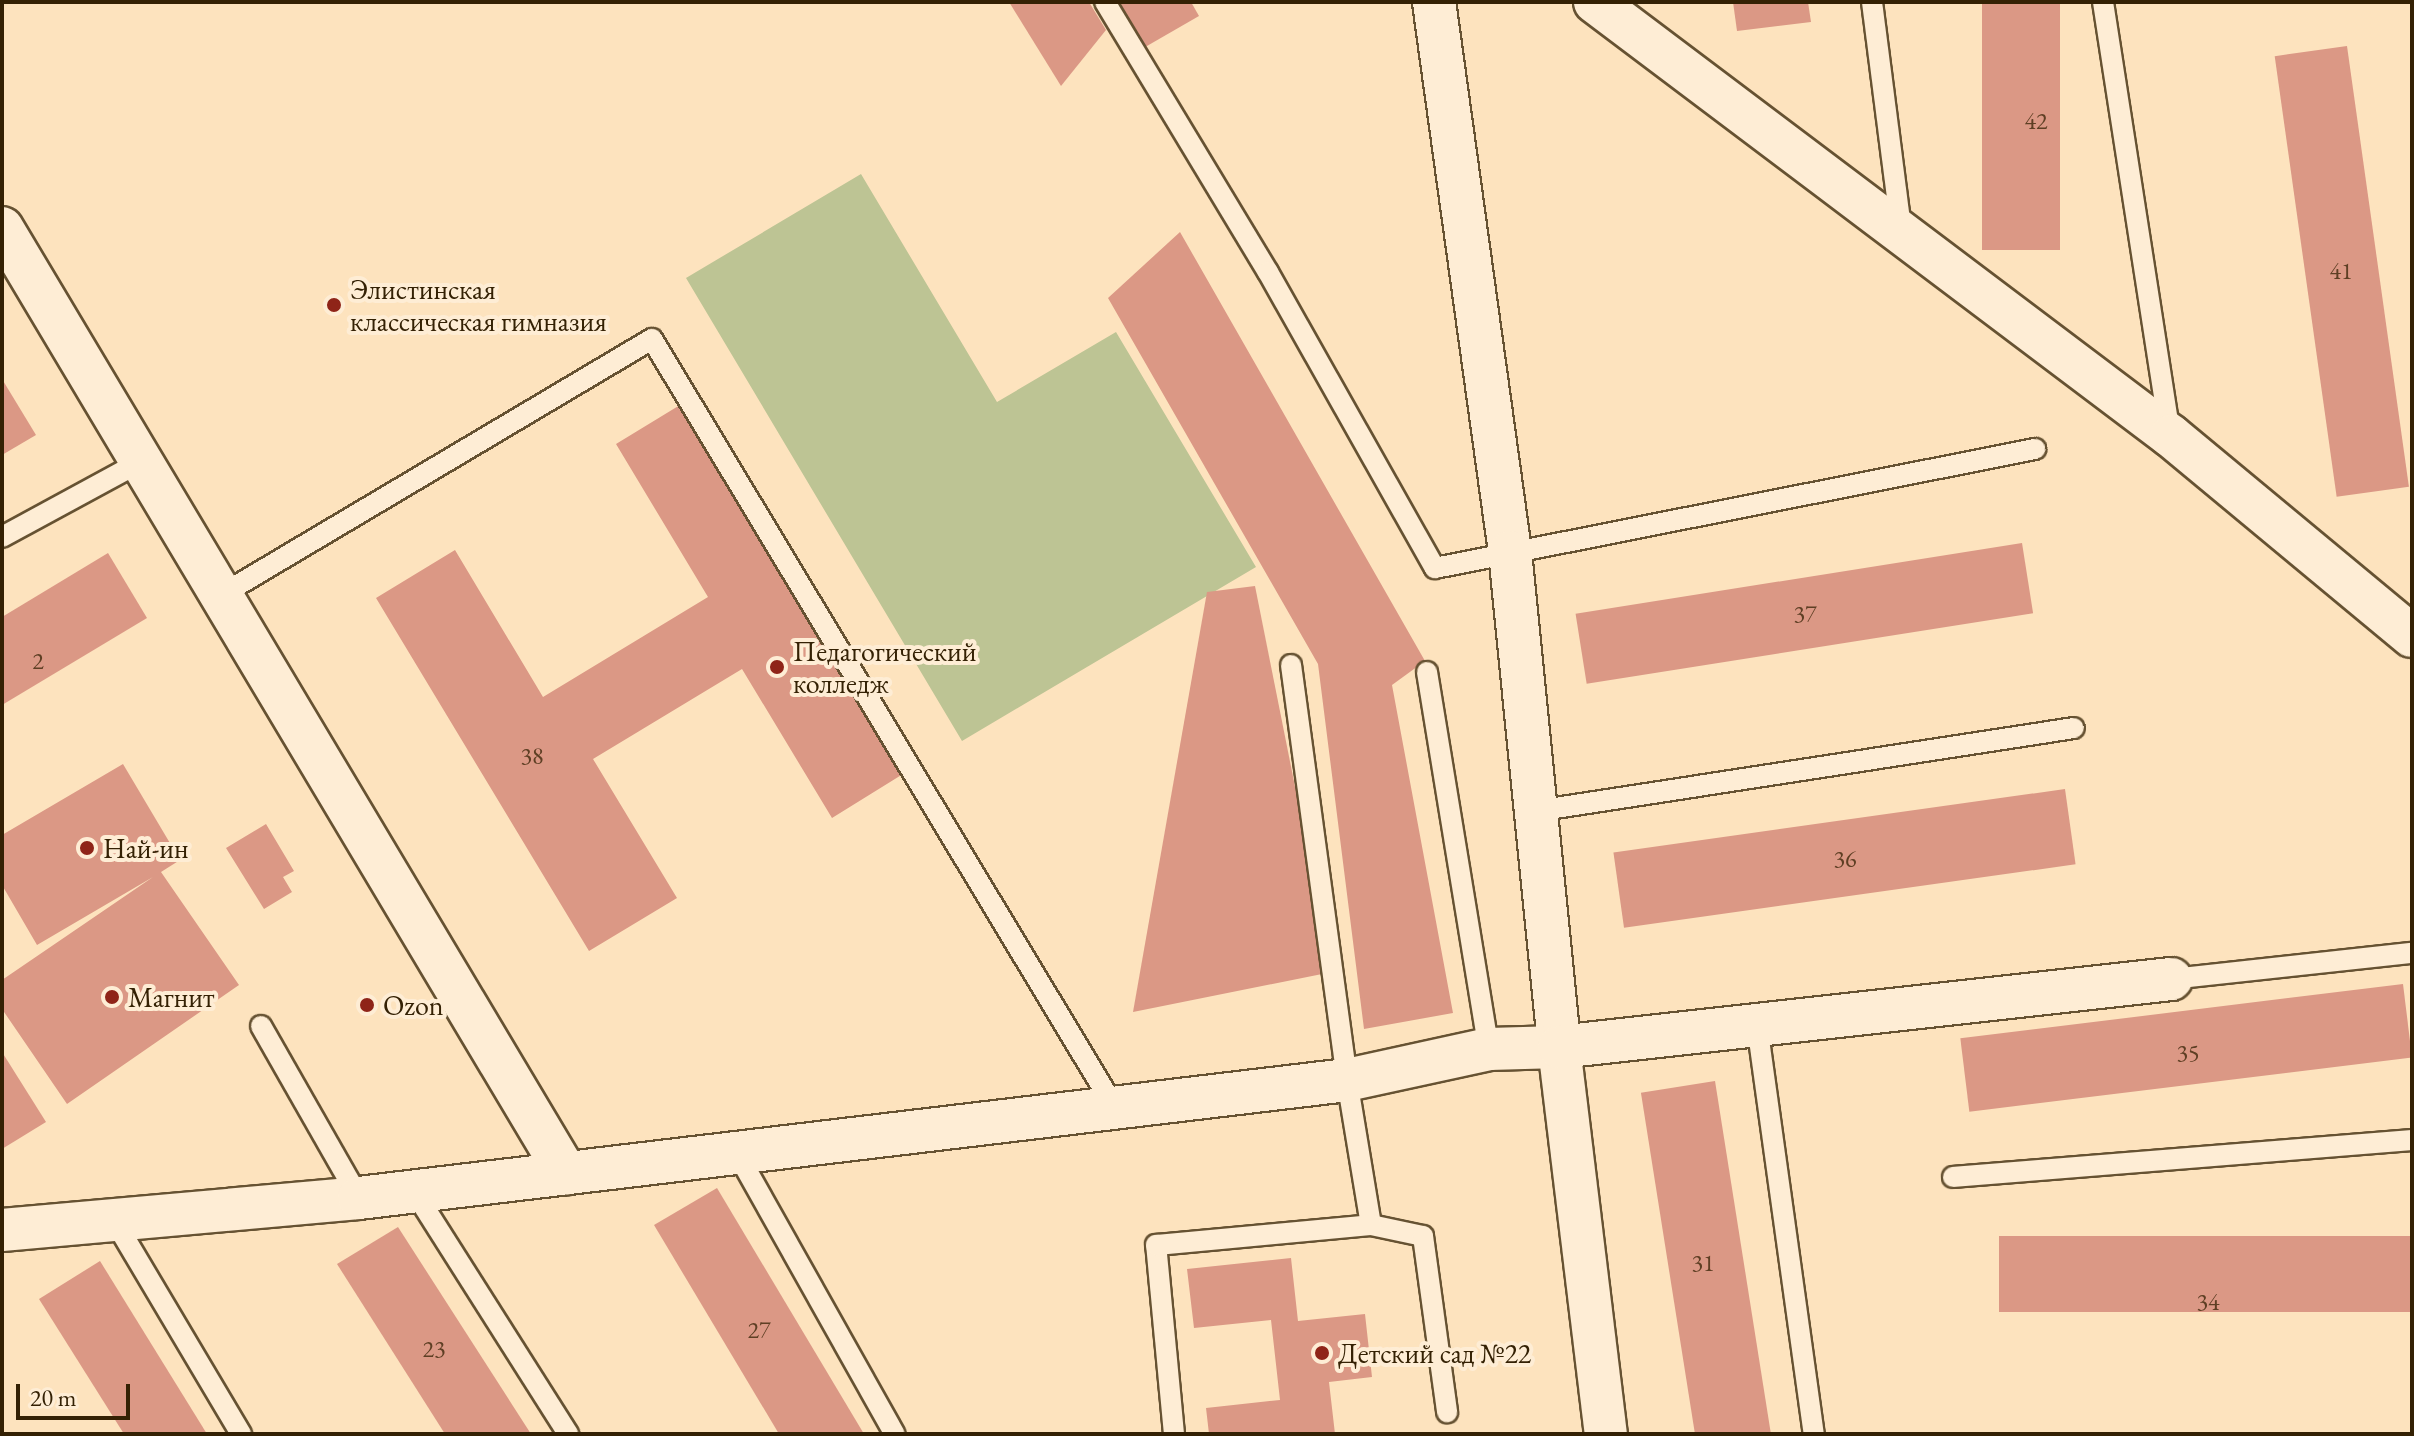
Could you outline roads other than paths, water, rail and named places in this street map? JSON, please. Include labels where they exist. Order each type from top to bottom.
[{"type":"street","points":[[1434,2],[1510,552],[1559,1047],[1606,1434]]},
{"type":"street","points":[[1605,6],[2171,436],[2412,636]]},
{"type":"street","points":[[2,228],[566,1173]]},
{"type":"street","points":[[2,1230],[359,1198],[1347,1080],[1489,1049],[1559,1047],[2171,979]]},
{"type":"lane","points":[[1105,2],[1268,272],[1435,568],[2035,449]]},
{"type":"lane","points":[[1872,2],[1901,233]]},
{"type":"lane","points":[[2103,2],[2171,436]]},
{"type":"lane","points":[[221,595],[652,339],[1115,1108]]},
{"type":"lane","points":[[2,537],[142,461]]},
{"type":"lane","points":[[1291,665],[1347,1080],[1371,1225]]},
{"type":"lane","points":[[1427,672],[1489,1049]]},
{"type":"lane","points":[[1536,811],[2074,728]]},
{"type":"lane","points":[[2171,979],[2412,953]]},
{"type":"lane","points":[[1757,1025],[1814,1434]]},
{"type":"lane","points":[[261,1026],[359,1198]]},
{"type":"lane","points":[[1953,1177],[2412,1140]]},
{"type":"lane","points":[[737,1153],[895,1434]]},
{"type":"lane","points":[[414,1191],[568,1434]]},
{"type":"lane","points":[[114,1220],[241,1434]]},
{"type":"lane","points":[[1174,1434],[1156,1245],[1371,1225],[1423,1236],[1447,1412]]},
{"type":"place","name":"Элистинская классическая гимназия","points":[[334,305]]},
{"type":"place","name":"Педагогический колледж","points":[[777,667]]},
{"type":"place","name":"Най-ин","points":[[87,848]]},
{"type":"place","name":"Магнит","points":[[112,997]]},
{"type":"place","name":"Ozon","points":[[367,1005]]},
{"type":"place","name":"Детский сад №22","points":[[1322,1353]]}]
